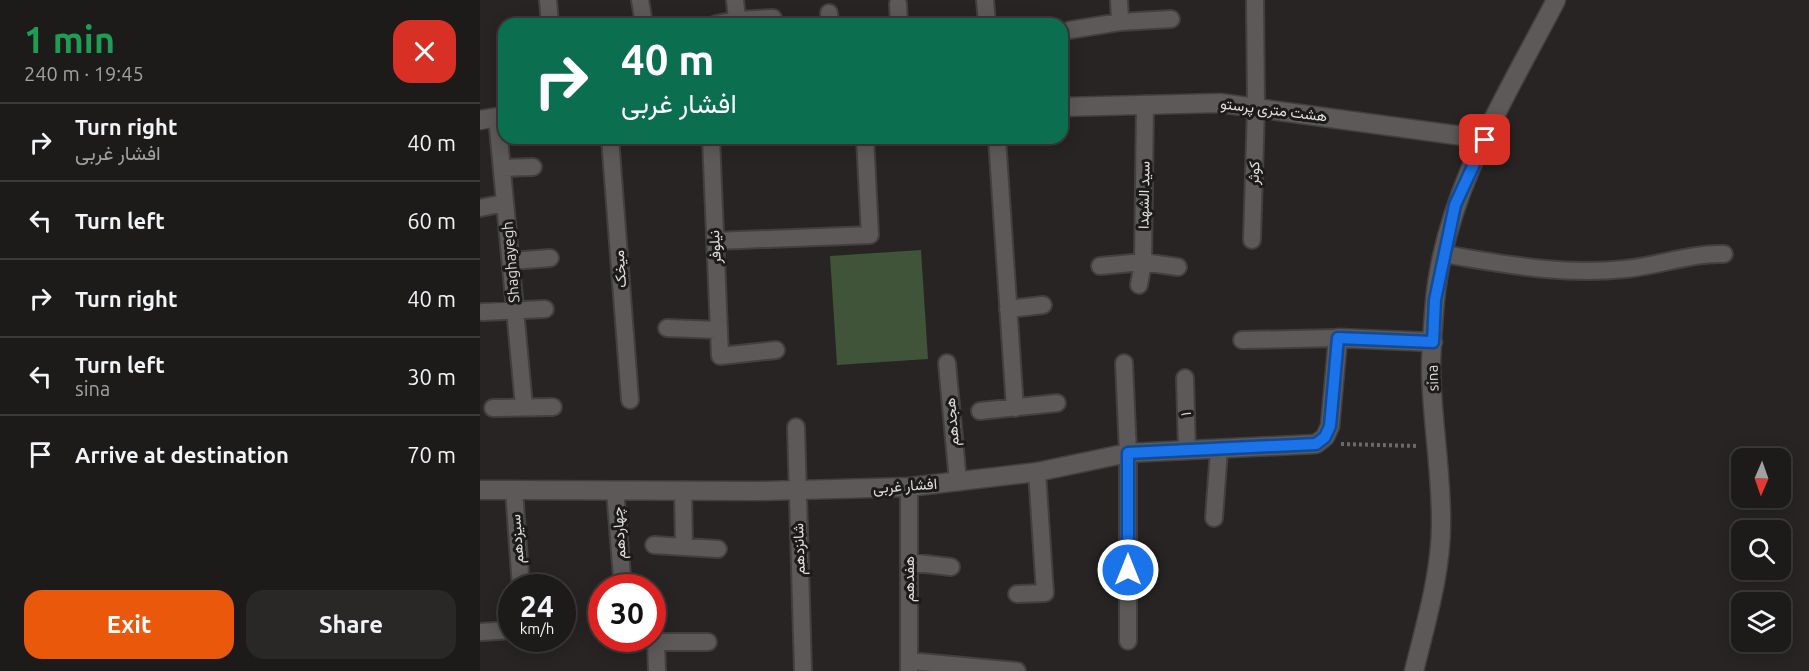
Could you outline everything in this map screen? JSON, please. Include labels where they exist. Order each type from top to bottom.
[{"type":"street","points":[[548,0],[550,18]]},
{"type":"street","points":[[640,0],[643,18]]},
{"type":"street","points":[[735,0],[737,18]]},
{"type":"street","points":[[985,0],[986,18]]},
{"type":"street","points":[[1119,0],[1120,22]]},
{"type":"street","name":"کوثر","points":[[1252,240],[1256,107],[1255,0]]},
{"type":"street","name":"sina","points":[[1414,671],[1436,575],[1442,521],[1431,369],[1435,300],[1443,254],[1455,205],[1485,140],[1556,0]]},
{"type":"street","points":[[898,4],[899,18]]},
{"type":"street","points":[[1070,30],[1120,22],[1172,19]]},
{"type":"street","name":"هشت متری پرستو","points":[[1068,107],[1220,103],[1485,140]]},
{"type":"street","name":"سید الشهدا","points":[[1139,285],[1143,262],[1145,104]]},
{"type":"street","name":"Shaghayegh","points":[[494,118],[498,143]]},
{"type":"street","name":"Shaghayegh","points":[[498,144],[524,406]]},
{"type":"street","name":"میخک","points":[[610,144],[630,400]]},
{"type":"street","name":"نیلوفر","points":[[711,144],[720,356],[776,350]]},
{"type":"street","points":[[715,242],[870,235],[865,144]]},
{"type":"street","points":[[997,144],[1015,408]]},
{"type":"street","points":[[502,168],[533,167]]},
{"type":"street","points":[[480,208],[505,203]]},
{"type":"street","points":[[1443,254],[1542,271],[1625,269],[1708,253],[1724,254]]},
{"type":"street","points":[[511,261],[550,258]]},
{"type":"street","points":[[1100,266],[1143,262],[1178,267]]},
{"type":"street","points":[[1008,309],[1043,305]]},
{"type":"street","points":[[483,312],[545,309]]},
{"type":"street","points":[[667,328],[719,330]]},
{"type":"street","points":[[1242,340],[1338,338],[1433,342]]},
{"type":"street","points":[[1321,440],[1330,426],[1338,338]]},
{"type":"street","name":"هجدهم","points":[[947,363],[958,482]]},
{"type":"street","points":[[1124,363],[1128,453],[1128,641]]},
{"type":"street","name":"۱","points":[[1185,378],[1187,450]]},
{"type":"street","points":[[980,411],[1057,404]]},
{"type":"street","points":[[493,408],[553,407]]},
{"type":"street","name":"شانزدهم","points":[[796,427],[803,671]]},
{"type":"street","name":"افشار غربی","points":[[480,490],[798,490],[909,487],[1037,472],[1128,453],[1220,450],[1321,440]]},
{"type":"street","points":[[1214,518],[1220,450]]},
{"type":"street","points":[[1017,594],[1045,593],[1037,472]]},
{"type":"street","name":"هفدهم","points":[[909,487],[909,666]]},
{"type":"street","name":"سیزدهم","points":[[514,490],[520,574]]},
{"type":"street","name":"چهاردهم","points":[[615,490],[622,574]]},
{"type":"street","points":[[683,490],[684,546]]},
{"type":"street","points":[[654,545],[718,549]]},
{"type":"street","points":[[909,562],[951,567]]},
{"type":"street","points":[[480,632],[498,631]]},
{"type":"street","points":[[657,671],[656,642],[708,642]]},
{"type":"street","points":[[909,666],[1017,671]]},
{"type":"path","points":[[1321,440],[1437,446]]},
{"type":"green space","points":[[921,250],[928,359],[837,365],[830,256]]},
{"type":"route","points":[[1128,570],[1128,453],[1316,444],[1325,437],[1330,426],[1338,338],[1433,342],[1435,300],[1455,205],[1485,140]]}]
